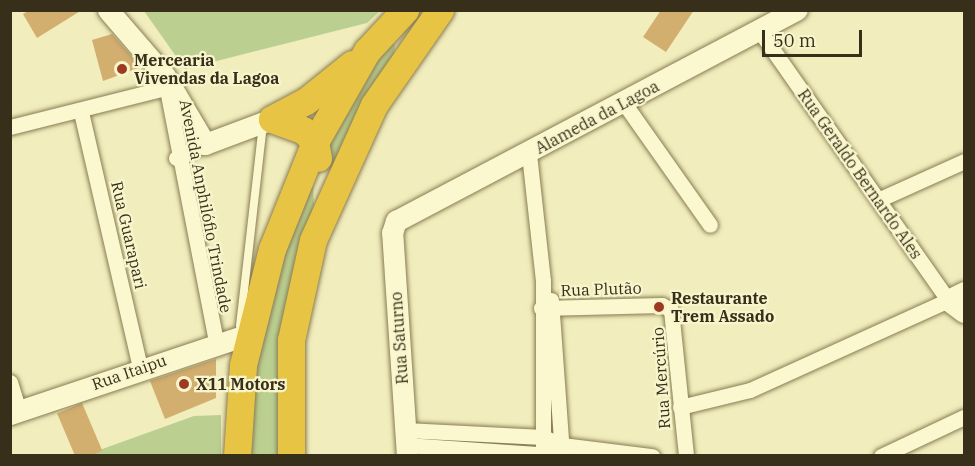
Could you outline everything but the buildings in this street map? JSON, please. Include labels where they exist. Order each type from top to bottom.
[{"type":"highway","points":[[268,121],[323,89],[367,51],[405,10]]},
{"type":"highway","points":[[313,240],[374,105],[440,10]]},
{"type":"highway","points":[[237,456],[244,336],[272,249],[315,142],[367,51]]},
{"type":"highway","points":[[268,121],[297,126],[315,142],[320,186],[313,240],[291,340],[291,456]]},
{"type":"street","points":[[108,10],[165,82],[205,144]]},
{"type":"street","name":"Alameda da Lagoa","points":[[396,221],[760,32],[797,10]]},
{"type":"street","name":"Rua Geraldo Bernardo Ales","points":[[760,32],[880,199],[959,301]]},
{"type":"street","points":[[10,127],[81,112],[165,82]]},
{"type":"street","name":"Avenida Anphilófio Trindade","points":[[165,82],[176,158],[216,342]]},
{"type":"street","points":[[624,103],[710,225]]},
{"type":"street","name":"Rua Guarapari","points":[[81,112],[140,367]]},
{"type":"street","points":[[176,158],[205,144],[268,121]]},
{"type":"street","points":[[528,154],[548,308],[553,453]]},
{"type":"street","points":[[880,199],[964,161]]},
{"type":"street","name":"Rua Saturno","points":[[396,221],[392,233],[406,444]]},
{"type":"street","points":[[680,407],[750,390],[959,301]]},
{"type":"street","name":"Rua Plutão","points":[[548,308],[662,305]]},
{"type":"street","name":"Rua Mercúrio","points":[[662,305],[675,319],[680,407],[686,456]]},
{"type":"street","points":[[548,308],[543,436],[553,453]]},
{"type":"street","name":"Rua Itaipu","points":[[15,413],[140,367],[216,342],[244,336]]},
{"type":"street","points":[[10,382],[15,413]]},
{"type":"street","points":[[881,456],[964,417]]},
{"type":"street","points":[[406,444],[543,436]]},
{"type":"street","points":[[406,444],[553,453],[652,456]]},
{"type":"lane","points":[[244,336],[268,121]]},
{"type":"green space","points":[[144,11],[380,11],[367,23],[185,69]]},
{"type":"green space","points":[[395,44],[394,54],[331,166],[322,144],[382,48]]},
{"type":"green space","points":[[312,161],[314,205],[285,315],[281,455],[245,456],[246,380]]},
{"type":"green space","points":[[221,415],[221,455],[83,456],[194,416]]},
{"type":"place","name":"Mercearia Vivendas da Lagoa","points":[[122,69]]},
{"type":"place","name":"Restaurante Trem Assado","points":[[659,307]]},
{"type":"place","name":"X11 Motors","points":[[184,384]]}]
